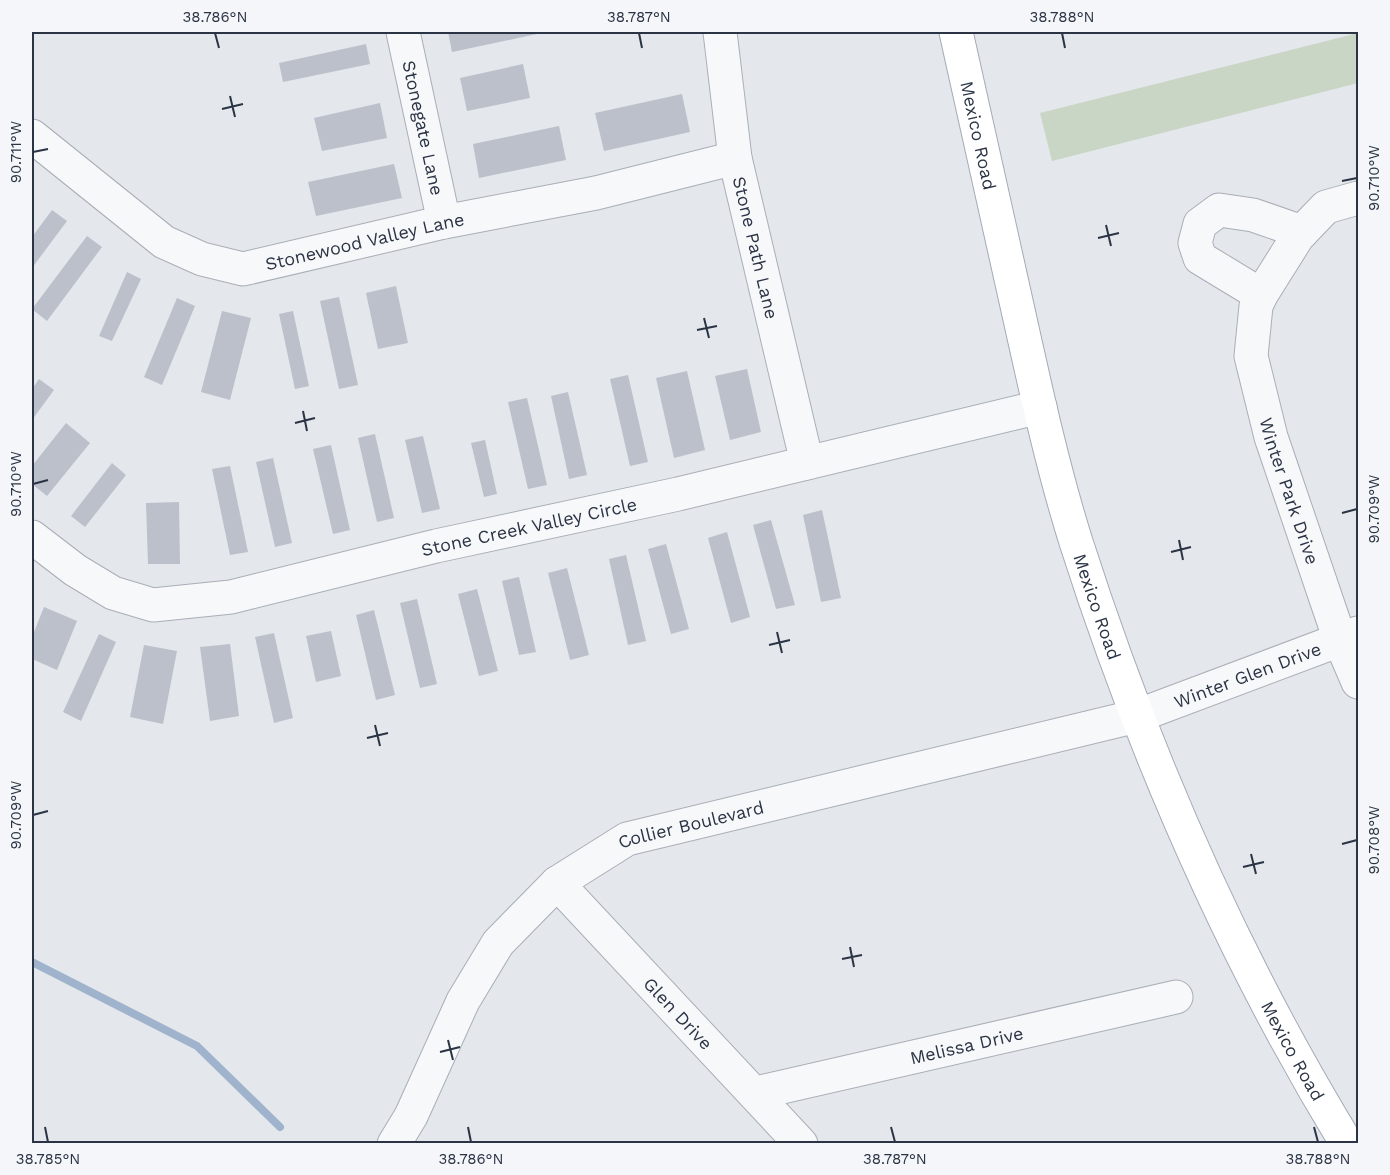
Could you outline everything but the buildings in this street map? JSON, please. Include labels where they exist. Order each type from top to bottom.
[{"type":"main road","name":"Mexico Road","points":[[956,32],[1040,408],[1076,539],[1137,716],[1210,886],[1269,1007],[1347,1143]]},
{"type":"street","name":"Stonegate Lane","points":[[403,32],[444,222]]},
{"type":"street","name":"Stone Path Lane","points":[[720,32],[735,158],[807,463]]},
{"type":"street","name":"Stonewood Valley Lane","points":[[32,136],[164,242],[202,259],[243,269],[444,222],[596,193],[735,158]]},
{"type":"street","name":"Winter Park Drive","points":[[1359,198],[1326,207],[1302,232],[1256,306],[1251,356],[1271,437],[1349,637],[1359,682]]},
{"type":"street","points":[[1261,295],[1200,258],[1195,243],[1200,224],[1219,210],[1233,210],[1302,232]]},
{"type":"street","name":"Stone Creek Valley Circle","points":[[32,537],[75,570],[113,593],[153,605],[231,597],[436,546],[678,494],[1040,408]]},
{"type":"street","name":"Winter Glen Drive","points":[[1137,716],[1349,637]]},
{"type":"street","name":"Collier Boulevard","points":[[394,1143],[411,1116],[463,1001],[498,943],[557,883],[627,839],[1137,716]]},
{"type":"street","name":"Glen Drive","points":[[557,883],[801,1143]]},
{"type":"street","name":"Melissa Drive","points":[[756,1093],[1176,997]]},
{"type":"green space","points":[[1358,33],[1358,83],[1052,161],[1040,113]]},
{"type":"waterway","points":[[32,962],[197,1046],[280,1127]]}]
